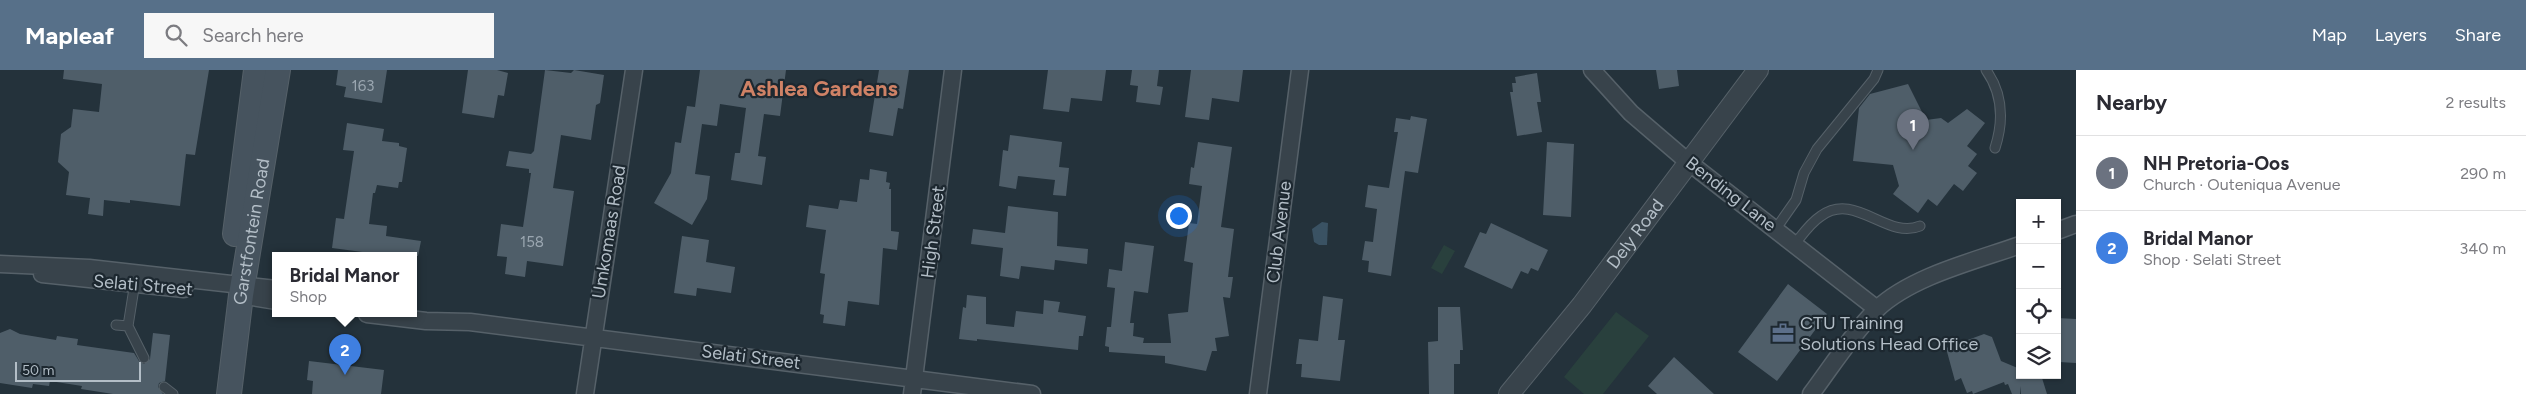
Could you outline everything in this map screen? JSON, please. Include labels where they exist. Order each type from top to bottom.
[{"type":"main road","name":"Garstfontein Road","points":[[229,394],[235,289],[256,70]]},
{"type":"main road","name":"Garstfontein Road","points":[[215,394],[278,70]]},
{"type":"street","name":"Umkomaas Road","points":[[585,394],[592,337],[634,70]]},
{"type":"street","name":"High Street","points":[[913,386],[953,70]]},
{"type":"street","name":"Club Avenue","points":[[1258,394],[1300,70]]},
{"type":"street","name":"Bending Lane","points":[[1592,70],[1631,113],[1687,161],[1877,310]]},
{"type":"street","name":"Dely Road","points":[[1509,394],[1582,304],[1687,161],[1758,70]]},
{"type":"street","points":[[2061,230],[2076,224]]},
{"type":"street","points":[[1811,394],[1877,310],[1909,287],[2016,247]]},
{"type":"street","name":"Selati Street","points":[[6,265],[54,265],[135,278],[235,289],[272,289]]},
{"type":"street","name":"Selati Street","points":[[235,289],[272,300]]},
{"type":"street","name":"Selati Street","points":[[417,311],[470,322],[592,337],[913,386],[1032,394]]},
{"type":"street","name":"Selati Street","points":[[392,317],[426,321],[470,322]]},
{"type":"lane","points":[[1775,230],[1796,200],[1804,173],[1817,149],[1874,79],[1878,70]]},
{"type":"lane","points":[[1986,70],[1999,94],[2002,114],[2000,133],[1995,148]]},
{"type":"lane","points":[[1794,244],[1815,221],[1832,211],[1846,209],[1865,213],[1904,231],[1920,226]]},
{"type":"lane","points":[[135,278],[128,326],[144,358]]},
{"type":"lane","points":[[116,325],[128,326]]},
{"type":"lane","points":[[164,387],[173,394]]},
{"type":"green space","points":[[1444,245],[1455,251],[1442,274],[1431,268]]},
{"type":"green space","points":[[1616,312],[1649,336],[1603,394],[1584,394],[1564,377]]},
{"type":"water","points":[[1322,222],[1328,223],[1327,245],[1319,245],[1314,242],[1312,229]]},
{"type":"building","points":[[64,70],[209,70],[195,155],[186,154],[180,206],[130,200],[130,203],[104,200],[103,216],[88,214],[90,198],[66,195],[69,172],[58,162],[61,134],[71,127],[73,109],[99,112],[102,84],[63,79]]},
{"type":"building","points":[[338,70],[387,70],[382,103],[344,97],[346,87],[336,85]]},
{"type":"building","points":[[468,70],[497,70],[508,73],[504,96],[498,95],[494,118],[462,113]]},
{"type":"building","points":[[545,70],[571,73],[574,70],[604,75],[600,103],[596,105],[591,140],[561,135],[553,188],[574,191],[563,266],[527,261],[525,277],[505,274],[507,257],[497,256],[501,224],[523,227],[531,173],[529,173],[529,169],[506,166],[509,151],[531,154],[534,151]]},
{"type":"building","points":[[700,70],[786,70],[780,116],[764,114],[758,156],[766,157],[762,185],[731,180],[735,153],[740,153],[746,108],[720,104],[717,126],[702,124],[695,174],[710,176],[707,199],[692,225],[654,203],[671,173],[675,142],[681,143],[687,106],[695,107]]},
{"type":"building","points":[[879,70],[909,70],[903,109],[898,108],[893,136],[869,132]]},
{"type":"building","points":[[1048,70],[1106,70],[1102,101],[1071,98],[1069,112],[1043,109]]},
{"type":"building","points":[[1132,70],[1159,70],[1157,86],[1163,87],[1160,105],[1136,102],[1138,86],[1130,85]]},
{"type":"building","points":[[1191,70],[1243,70],[1239,102],[1212,98],[1209,120],[1185,117]]},
{"type":"building","points":[[1656,70],[1677,70],[1679,86],[1659,89]]},
{"type":"building","points":[[1537,73],[1541,102],[1537,102],[1542,132],[1517,136],[1510,92],[1513,92],[1512,83],[1516,83],[1515,77]]},
{"type":"building","points":[[1908,84],[1926,120],[1941,118],[1948,123],[1967,109],[1985,123],[1967,146],[1977,154],[1968,166],[1977,173],[1963,191],[1954,184],[1937,206],[1928,199],[1918,213],[1893,194],[1899,186],[1893,165],[1853,161],[1859,108],[1870,94]]},
{"type":"building","points":[[1411,116],[1427,119],[1418,173],[1405,171],[1391,276],[1368,272],[1369,261],[1362,260],[1365,241],[1373,242],[1377,209],[1365,207],[1368,185],[1389,188],[1398,132],[1394,132],[1396,118],[1410,120]]},
{"type":"building","points":[[347,123],[384,129],[382,141],[399,143],[399,146],[407,148],[402,182],[399,182],[398,188],[377,185],[375,193],[373,193],[369,224],[387,226],[386,236],[421,241],[418,256],[417,252],[362,252],[332,248],[336,218],[344,219],[354,151],[343,150]]},
{"type":"building","points":[[1010,135],[1062,142],[1059,167],[1069,168],[1066,196],[1053,195],[1055,180],[1018,176],[1016,189],[999,186],[1003,150],[1008,151]]},
{"type":"building","points":[[1198,142],[1232,147],[1221,227],[1234,229],[1228,277],[1233,277],[1230,298],[1223,297],[1229,336],[1215,338],[1217,351],[1212,351],[1206,371],[1165,363],[1165,356],[1109,352],[1109,347],[1105,346],[1107,327],[1111,327],[1115,288],[1107,287],[1109,269],[1122,271],[1125,242],[1154,246],[1148,293],[1134,291],[1130,323],[1134,323],[1133,336],[1144,338],[1143,343],[1171,343],[1168,314],[1188,312],[1193,263],[1184,261],[1189,223],[1197,224],[1202,186],[1189,184],[1191,167],[1194,168]]},
{"type":"building","points":[[1547,142],[1574,144],[1571,217],[1543,215]]},
{"type":"building","points":[[870,169],[887,172],[886,182],[890,183],[889,189],[891,189],[891,231],[899,232],[897,250],[883,248],[879,305],[848,301],[845,326],[823,323],[824,315],[820,314],[825,274],[820,273],[826,230],[806,227],[809,205],[838,209],[840,200],[857,202],[860,179],[869,180]]},
{"type":"building","points":[[1008,206],[1058,212],[1057,246],[1088,249],[1087,264],[1055,260],[1054,270],[1021,266],[1019,279],[1000,276],[1003,248],[971,244],[973,229],[1005,233]]},
{"type":"building","points":[[1491,223],[1548,250],[1538,271],[1531,268],[1528,274],[1521,271],[1512,289],[1464,267],[1480,232],[1486,234]]},
{"type":"building","points":[[682,236],[709,240],[706,262],[735,267],[731,293],[697,288],[696,296],[674,293]]},
{"type":"building","name":"CTU Training Solutions Head Office","points":[[1788,284],[1827,314],[1777,381],[1738,352]]},
{"type":"building","points":[[967,295],[986,297],[986,324],[1014,327],[1016,311],[1043,314],[1044,300],[1060,302],[1058,312],[1086,316],[1083,336],[1079,336],[1078,350],[977,339],[977,341],[959,339],[963,307],[966,308]]},
{"type":"building","points":[[1323,296],[1343,299],[1338,340],[1345,340],[1340,381],[1301,377],[1302,364],[1296,364],[1299,339],[1318,341]]},
{"type":"building","points":[[1438,307],[1460,307],[1463,350],[1460,350],[1460,364],[1454,364],[1454,394],[1429,394],[1428,342],[1438,341]]},
{"type":"building","points":[[2061,318],[2076,319],[2076,363],[2061,362]]},
{"type":"building","points":[[10,329],[20,334],[56,340],[57,336],[78,339],[77,345],[134,353],[139,361],[144,364],[150,359],[153,333],[170,335],[165,381],[159,383],[158,387],[163,394],[113,394],[81,389],[82,386],[50,381],[49,386],[33,384],[32,388],[0,383],[0,333]]},
{"type":"building","points":[[1984,334],[1992,337],[2001,361],[2016,367],[2016,379],[2042,379],[2047,394],[2021,394],[2020,386],[2020,394],[2012,394],[2008,384],[2005,385],[2004,382],[1973,394],[1972,391],[1967,393],[1961,378],[1955,381],[1946,348]]},
{"type":"building","points":[[1674,357],[1714,394],[1657,394],[1648,386]]},
{"type":"building","points":[[309,361],[384,370],[381,394],[312,394],[313,381],[307,380]]},
{"type":"place","name":"NH Pretoria-Oos","points":[[1913,150]]},
{"type":"place","name":"CTU Training Solutions Head Office","points":[[1783,333]]},
{"type":"place","name":"Bridal Manor","points":[[345,375]]},
{"type":"district","name":"Ashlea Gardens","points":[[819,88]]}]
